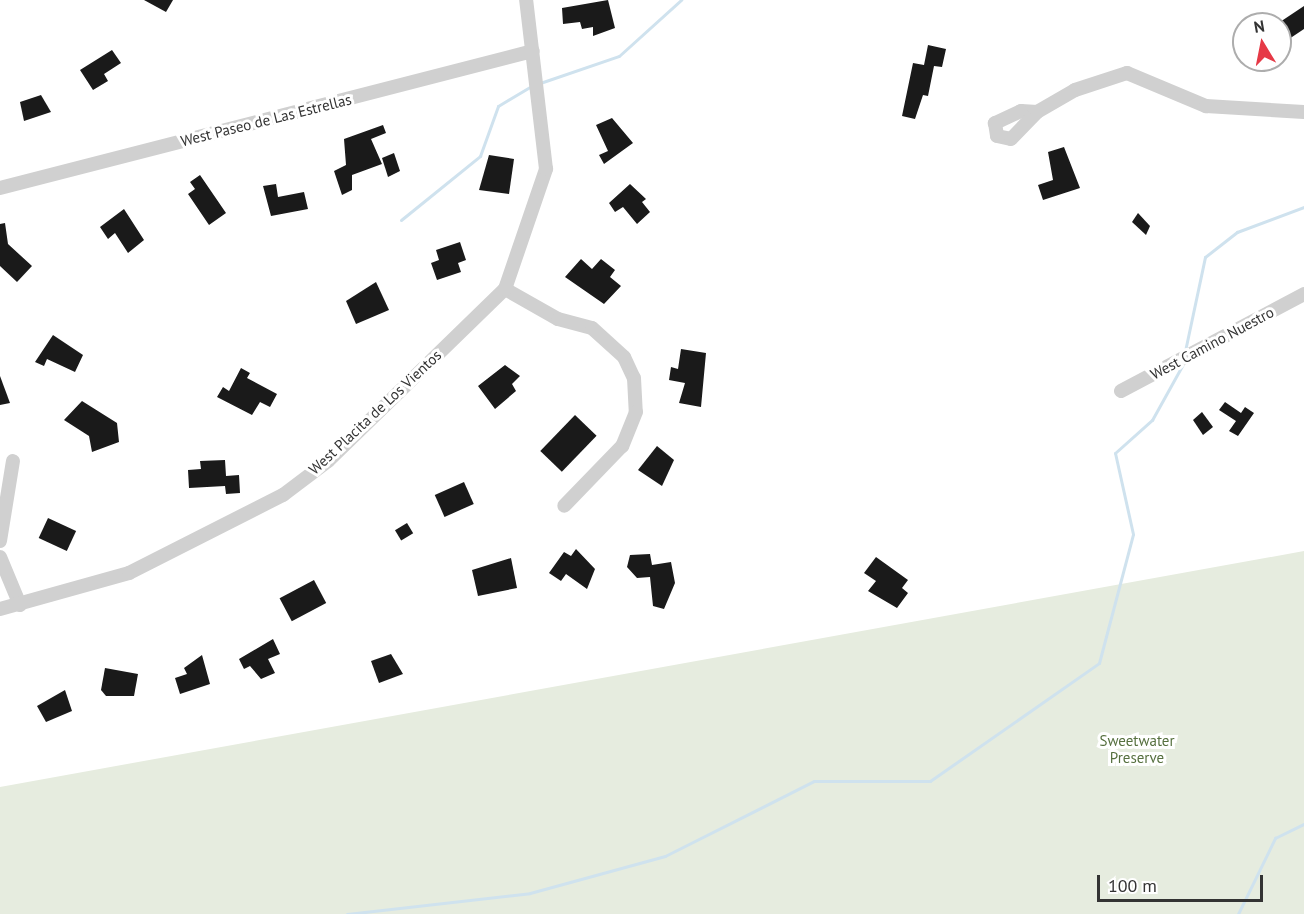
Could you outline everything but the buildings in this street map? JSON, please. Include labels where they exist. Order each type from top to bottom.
[{"type":"street","points":[[526,0],[546,170],[505,289],[558,319],[592,328],[624,357],[634,378],[636,412],[622,446],[564,506]]},
{"type":"street","name":"West Paseo de Las Estrellas","points":[[0,188],[533,51]]},
{"type":"street","points":[[1037,112],[1109,75],[1127,73],[1206,106],[1304,112]]},
{"type":"street","name":"West Placita de Los Vientos","points":[[0,609],[129,573],[283,495],[328,461],[505,289]]},
{"type":"street","name":"West Camino Nuestro","points":[[1120,391],[1304,294]]},
{"type":"street","points":[[0,541],[13,461]]},
{"type":"street","points":[[0,557],[20,605]]},
{"type":"green space","name":"Sweetwater Preserve","points":[[1304,551],[1304,914],[0,914],[0,787]]},
{"type":"waterway","points":[[540,83],[619,56],[681,0]]},
{"type":"waterway","points":[[401,220],[480,156],[498,106],[531,86]]},
{"type":"waterway","points":[[1185,351],[1205,257],[1237,232],[1304,207]]},
{"type":"waterway","points":[[347,914],[530,893],[665,856],[814,781],[930,781],[1099,663],[1133,534],[1115,453],[1152,420],[1183,364]]},
{"type":"waterway","points":[[1238,914],[1275,838],[1304,824]]}]
